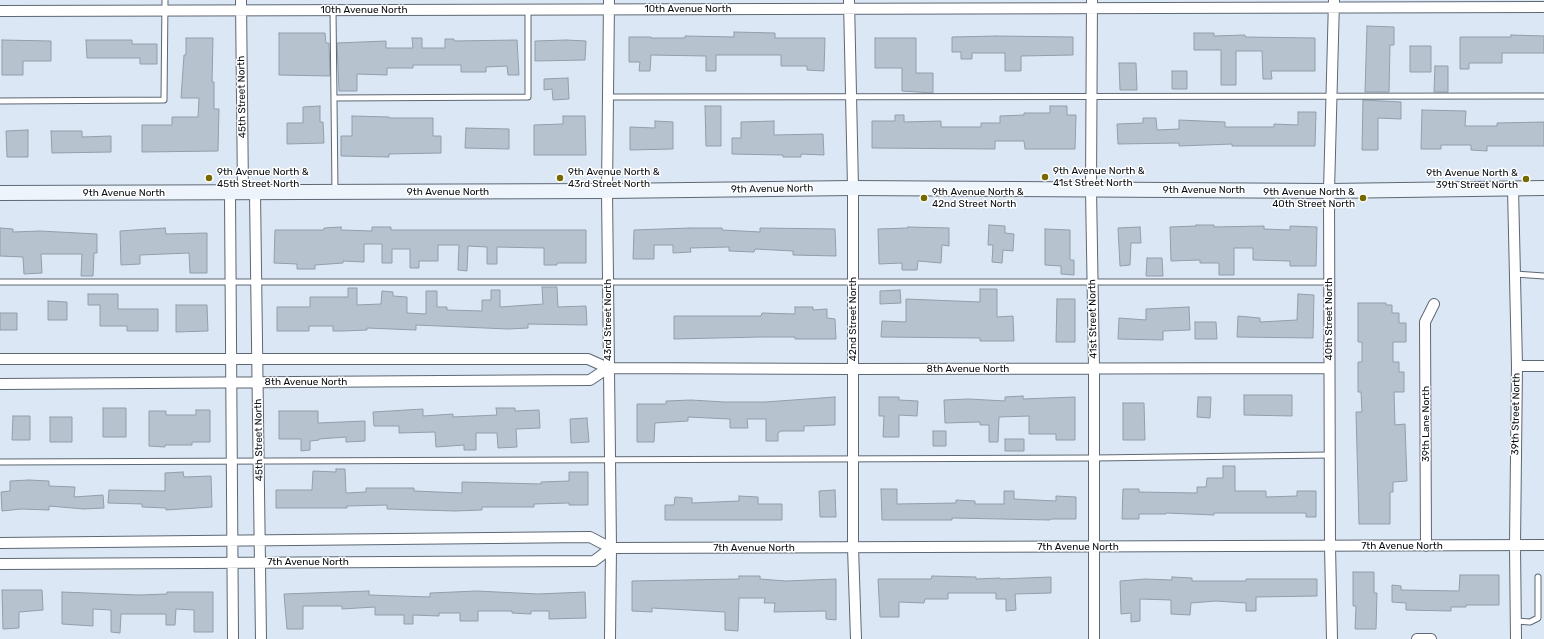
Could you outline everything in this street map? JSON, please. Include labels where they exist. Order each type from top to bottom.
[{"type":"street","name":"45th Street North","points":[[241,0],[243,193],[256,281],[261,639]]},
{"type":"street","name":"10th Avenue North","points":[[0,11],[528,10],[609,5],[849,4],[1334,4],[1544,7]]},
{"type":"street","name":"42nd Street North","points":[[849,4],[853,188],[853,548],[856,639]]},
{"type":"street","name":"41st Street North","points":[[1092,4],[1091,189],[1094,368],[1094,639]]},
{"type":"street","name":"40th Street North","points":[[1332,639],[1329,455],[1329,191],[1334,4]]},
{"type":"street","name":"43rd Street North","points":[[609,5],[607,191],[611,548],[610,639]]},
{"type":"street","name":"9th Avenue North","points":[[0,192],[335,193],[853,188],[1329,191],[1544,188]]},
{"type":"street","name":"39th Street North","points":[[1513,188],[1517,366],[1515,545],[1516,639]]},
{"type":"street","name":"45th Street North","points":[[233,639],[234,541],[231,281],[243,193]]},
{"type":"street","name":"39th Lane North","points":[[1426,546],[1425,322],[1434,304]]},
{"type":"street","name":"8th Avenue North","points":[[0,359],[588,359],[608,368],[853,370],[1329,368]]},
{"type":"street","points":[[1517,366],[1544,366]]},
{"type":"street","name":"8th Avenue North","points":[[0,384],[590,380],[608,368]]},
{"type":"street","name":"7th Avenue North","points":[[0,543],[590,537],[611,548],[1544,545]]},
{"type":"street","name":"7th Avenue North","points":[[0,564],[594,561],[611,548]]},
{"type":"street","points":[[1418,639],[1430,639]]},
{"type":"lane","points":[[0,101],[164,100],[165,0]]},
{"type":"lane","points":[[333,10],[335,193]]},
{"type":"lane","points":[[334,98],[528,97],[528,10]]},
{"type":"lane","points":[[608,97],[1544,96]]},
{"type":"lane","points":[[1515,274],[1544,276]]},
{"type":"lane","points":[[0,282],[1329,282]]},
{"type":"lane","points":[[0,462],[1094,458],[1329,455]]},
{"type":"lane","points":[[1516,621],[1530,622],[1538,618],[1538,577]]},
{"type":"building","points":[[1367,26],[1394,27],[1394,45],[1390,45],[1389,92],[1365,92]]},
{"type":"building","points":[[734,32],[775,33],[775,38],[825,38],[824,71],[807,70],[807,66],[781,66],[781,55],[716,55],[716,71],[706,71],[706,56],[651,55],[650,71],[639,71],[640,62],[629,62],[629,37],[734,37]]},
{"type":"building","points":[[279,33],[325,33],[326,43],[329,43],[330,76],[279,75]]},
{"type":"building","points":[[1194,33],[1214,33],[1214,36],[1245,35],[1245,37],[1315,38],[1315,71],[1271,71],[1272,79],[1263,79],[1262,51],[1236,51],[1236,85],[1221,85],[1221,50],[1194,50]]},
{"type":"building","points":[[1511,35],[1544,36],[1544,53],[1502,53],[1502,63],[1469,63],[1469,69],[1460,69],[1460,37],[1511,37]]},
{"type":"building","points":[[952,37],[1073,37],[1073,55],[1021,56],[1021,71],[1005,71],[1005,53],[972,53],[972,59],[961,59],[961,52],[952,52]]},
{"type":"building","points":[[186,38],[213,38],[212,82],[214,82],[214,109],[219,109],[218,151],[142,152],[142,125],[172,125],[172,117],[198,117],[199,98],[181,98],[184,55],[186,55]]},
{"type":"building","points":[[412,38],[422,38],[422,48],[445,48],[445,39],[454,39],[454,41],[517,40],[519,75],[508,75],[507,66],[486,67],[486,72],[461,72],[461,65],[413,65],[413,68],[387,68],[387,75],[357,74],[357,91],[339,91],[337,43],[386,41],[386,48],[413,48]]},
{"type":"building","points":[[875,38],[916,38],[916,73],[933,73],[933,93],[902,91],[902,68],[875,68]]},
{"type":"building","points":[[2,40],[51,41],[51,61],[23,61],[23,75],[2,75]]},
{"type":"building","points":[[86,40],[132,40],[132,44],[157,44],[157,64],[140,64],[140,58],[87,58]]},
{"type":"building","points":[[535,41],[586,41],[585,60],[535,61]]},
{"type":"building","points":[[1410,46],[1431,46],[1431,72],[1410,72]]},
{"type":"building","points":[[1119,63],[1136,63],[1137,90],[1120,90]]},
{"type":"building","points":[[1435,66],[1448,66],[1448,92],[1434,92]]},
{"type":"building","points":[[1172,71],[1187,71],[1187,89],[1172,89]]},
{"type":"building","points":[[568,78],[569,99],[553,100],[552,89],[544,90],[544,79]]},
{"type":"building","points":[[1363,100],[1401,102],[1401,119],[1378,118],[1378,150],[1362,150]]},
{"type":"building","points":[[320,106],[320,122],[323,122],[324,143],[287,144],[287,123],[303,123],[303,107]]},
{"type":"building","points":[[705,106],[721,106],[721,146],[706,146]]},
{"type":"building","points":[[1050,106],[1067,106],[1067,115],[1076,115],[1075,149],[1025,149],[1024,141],[995,141],[995,149],[872,148],[872,121],[895,121],[895,115],[904,115],[904,122],[941,121],[941,127],[981,127],[981,123],[1000,123],[1000,116],[1024,115],[1024,113],[1050,113]]},
{"type":"building","points":[[1422,110],[1466,111],[1465,126],[1497,126],[1497,123],[1544,122],[1544,146],[1487,146],[1487,151],[1471,150],[1471,145],[1441,145],[1441,149],[1421,149]]},
{"type":"building","points":[[1298,112],[1316,112],[1315,146],[1232,146],[1232,144],[1179,146],[1179,143],[1118,144],[1117,124],[1143,123],[1143,118],[1156,118],[1157,130],[1179,129],[1179,120],[1225,122],[1225,127],[1274,127],[1274,124],[1298,125]]},
{"type":"building","points":[[352,116],[433,118],[433,136],[441,136],[441,153],[389,154],[389,157],[341,156],[341,136],[352,136]]},
{"type":"building","points":[[563,116],[585,116],[586,155],[534,155],[534,125],[563,124]]},
{"type":"building","points":[[655,121],[673,122],[673,149],[630,150],[630,127],[655,128]]},
{"type":"building","points":[[774,121],[774,135],[823,134],[824,155],[801,154],[801,157],[783,157],[783,155],[732,154],[732,138],[741,138],[741,122]]},
{"type":"building","points":[[466,128],[509,129],[509,149],[465,148]]},
{"type":"building","points":[[28,130],[28,157],[7,157],[6,131]]},
{"type":"building","points":[[51,131],[82,131],[82,137],[111,136],[111,152],[52,153]]},
{"type":"building","points":[[989,225],[1005,226],[1005,233],[1014,234],[1013,251],[1003,250],[1002,263],[992,262],[993,245],[988,245]]},
{"type":"building","points":[[1214,225],[1214,227],[1264,226],[1264,229],[1290,230],[1290,226],[1317,227],[1316,266],[1290,266],[1290,261],[1253,260],[1253,248],[1234,248],[1234,275],[1219,275],[1219,263],[1200,263],[1200,260],[1171,261],[1170,227]]},
{"type":"building","points":[[341,227],[341,230],[372,231],[372,227],[391,227],[391,230],[586,230],[586,263],[557,263],[557,265],[544,265],[544,248],[497,247],[497,264],[487,264],[487,247],[468,246],[467,271],[458,270],[459,245],[438,245],[438,261],[419,261],[419,268],[410,268],[410,249],[392,249],[392,263],[382,263],[382,244],[364,244],[364,262],[343,261],[343,263],[315,265],[315,269],[297,269],[297,264],[274,263],[275,230],[324,230],[324,228]]},
{"type":"building","points":[[908,227],[949,228],[949,246],[942,245],[941,263],[918,261],[917,270],[902,270],[902,263],[879,264],[878,229]]},
{"type":"building","points":[[1140,227],[1141,243],[1131,243],[1130,265],[1120,266],[1118,228]]},
{"type":"building","points":[[0,228],[13,229],[13,232],[40,231],[97,234],[97,253],[94,253],[93,276],[81,276],[82,254],[41,254],[42,273],[24,274],[23,257],[0,256]]},
{"type":"building","points":[[165,228],[166,234],[207,233],[207,273],[190,273],[189,253],[140,255],[140,264],[121,265],[120,231]]},
{"type":"building","points":[[722,228],[722,230],[760,232],[760,228],[835,229],[836,256],[793,255],[793,251],[755,249],[754,252],[729,251],[729,247],[690,248],[691,252],[673,253],[673,245],[654,245],[654,259],[633,259],[634,230]]},
{"type":"building","points":[[1045,229],[1070,230],[1070,260],[1074,260],[1074,275],[1061,274],[1061,266],[1045,265]]},
{"type":"building","points":[[1147,258],[1162,258],[1163,276],[1146,276]]},
{"type":"building","points":[[542,287],[557,287],[558,307],[586,306],[587,325],[528,324],[528,328],[508,329],[416,325],[416,330],[367,328],[367,330],[343,331],[333,331],[333,326],[309,326],[309,331],[277,331],[277,307],[310,307],[310,297],[348,297],[348,288],[357,288],[357,305],[381,304],[382,291],[393,292],[393,296],[407,297],[407,313],[426,314],[426,291],[437,291],[437,307],[447,307],[447,310],[482,311],[482,300],[491,300],[491,290],[500,290],[500,307],[543,304]]},
{"type":"building","points":[[980,289],[997,289],[997,317],[1013,316],[1014,341],[980,341],[980,338],[881,337],[882,321],[906,322],[906,299],[980,302]]},
{"type":"building","points":[[900,290],[901,303],[880,304],[880,291]]},
{"type":"building","points":[[88,294],[118,294],[118,309],[158,309],[158,331],[127,331],[127,326],[100,326],[100,305],[88,305]]},
{"type":"building","points":[[1298,294],[1314,295],[1313,338],[1237,337],[1238,316],[1260,318],[1260,322],[1297,320]]},
{"type":"building","points":[[1057,299],[1075,299],[1075,342],[1056,342]]},
{"type":"building","points":[[48,301],[67,302],[67,320],[48,320]]},
{"type":"building","points":[[1358,303],[1386,303],[1386,305],[1392,305],[1392,313],[1399,313],[1399,323],[1406,323],[1406,342],[1393,342],[1393,362],[1399,362],[1399,372],[1404,372],[1404,392],[1394,392],[1395,425],[1405,424],[1407,481],[1393,482],[1393,492],[1390,492],[1390,524],[1359,524],[1356,412],[1362,412],[1361,392],[1358,392],[1358,362],[1362,362],[1362,342],[1358,342]]},
{"type":"building","points":[[176,305],[207,305],[208,331],[176,332]]},
{"type":"building","points":[[795,307],[813,307],[813,310],[827,309],[827,318],[835,319],[836,339],[761,337],[674,339],[674,316],[761,316],[762,313],[795,314]]},
{"type":"building","points":[[1189,307],[1190,330],[1163,331],[1163,340],[1118,339],[1119,318],[1146,320],[1146,309]]},
{"type":"building","points":[[0,313],[17,313],[17,330],[0,330]]},
{"type":"building","points":[[1195,322],[1216,322],[1217,339],[1195,339]]},
{"type":"building","points":[[1244,395],[1292,395],[1292,416],[1244,415]]},
{"type":"building","points":[[1023,396],[1023,399],[1075,397],[1075,440],[1056,440],[1056,434],[1029,434],[1029,416],[999,417],[998,442],[989,442],[989,425],[980,425],[980,422],[945,423],[944,400],[969,399],[1005,401],[1005,397]]},
{"type":"building","points":[[835,397],[835,425],[804,426],[804,431],[781,431],[778,433],[778,441],[766,441],[766,419],[747,419],[748,428],[730,428],[730,419],[688,417],[688,421],[655,423],[654,442],[637,442],[637,404],[666,404],[666,401],[691,400],[765,402]]},
{"type":"building","points":[[879,397],[899,397],[899,400],[918,401],[917,416],[899,415],[899,437],[883,437],[884,416],[879,416]]},
{"type":"building","points":[[1198,397],[1211,397],[1210,418],[1197,417]]},
{"type":"building","points":[[1123,403],[1144,403],[1145,440],[1123,440]]},
{"type":"building","points":[[103,408],[126,408],[126,437],[103,437]]},
{"type":"building","points":[[496,408],[515,408],[515,411],[539,410],[540,428],[516,429],[517,447],[498,448],[497,433],[476,433],[476,450],[464,450],[464,445],[436,447],[435,432],[399,433],[399,426],[374,426],[373,412],[423,409],[423,416],[453,414],[453,417],[497,415]]},
{"type":"building","points":[[196,410],[210,410],[210,442],[192,442],[192,445],[165,445],[165,447],[149,446],[149,411],[166,411],[166,415],[196,415]]},
{"type":"building","points":[[279,411],[318,411],[318,423],[365,421],[365,441],[346,442],[346,437],[319,439],[310,441],[310,450],[301,451],[301,439],[279,439]]},
{"type":"building","points":[[13,416],[30,416],[30,440],[12,440]]},
{"type":"building","points":[[50,417],[72,417],[72,442],[50,442]]},
{"type":"building","points":[[587,418],[589,442],[571,443],[570,419]]},
{"type":"building","points":[[933,431],[946,431],[946,446],[933,446]]},
{"type":"building","points":[[1005,439],[1024,439],[1024,451],[1005,451]]},
{"type":"building","points":[[1223,466],[1235,466],[1235,491],[1266,491],[1266,497],[1297,496],[1297,491],[1316,491],[1316,517],[1306,517],[1306,513],[1214,513],[1214,515],[1166,513],[1139,514],[1139,519],[1122,519],[1123,489],[1139,489],[1139,492],[1197,493],[1197,487],[1206,487],[1207,478],[1223,478]]},
{"type":"building","points":[[336,469],[345,469],[346,493],[366,492],[366,488],[414,488],[414,491],[462,493],[462,482],[541,484],[541,482],[569,481],[569,472],[588,472],[588,505],[569,505],[569,503],[534,504],[534,507],[482,507],[482,510],[455,511],[387,509],[387,505],[347,506],[347,508],[276,508],[276,490],[312,490],[313,471],[336,472]]},
{"type":"building","points":[[183,472],[184,477],[211,476],[212,507],[166,510],[166,508],[142,507],[142,504],[108,503],[109,490],[165,491],[165,473]]},
{"type":"building","points":[[10,481],[49,481],[49,486],[75,487],[74,497],[103,495],[104,508],[84,509],[49,506],[49,510],[21,509],[2,511],[1,492],[10,491]]},
{"type":"building","points":[[881,489],[897,489],[897,504],[956,503],[956,500],[975,501],[975,504],[1004,504],[1004,491],[1014,491],[1014,499],[1056,501],[1056,496],[1076,497],[1076,519],[1050,520],[952,518],[952,520],[882,520]]},
{"type":"building","points":[[835,490],[836,517],[820,517],[819,491]]},
{"type":"building","points":[[739,496],[758,497],[758,504],[782,504],[782,520],[665,520],[665,505],[674,505],[675,497],[692,498],[692,503],[739,501]]},
{"type":"building","points":[[1353,572],[1374,572],[1374,593],[1377,593],[1376,629],[1355,629],[1356,606],[1353,606]]},
{"type":"building","points":[[1460,575],[1499,575],[1499,605],[1466,605],[1466,607],[1451,607],[1451,611],[1406,610],[1406,603],[1392,602],[1392,585],[1401,586],[1401,590],[1459,591]]},
{"type":"building","points":[[739,576],[760,576],[760,579],[786,581],[836,579],[836,620],[826,619],[826,611],[774,612],[775,603],[764,603],[765,598],[739,598],[738,631],[725,630],[725,612],[652,608],[652,612],[632,611],[632,581],[739,579]]},
{"type":"building","points":[[932,576],[976,577],[976,579],[1051,577],[1051,593],[1015,594],[1016,610],[1006,611],[1006,599],[996,599],[996,593],[948,593],[948,599],[925,599],[924,603],[899,602],[899,617],[880,617],[878,579],[931,579]]},
{"type":"building","points":[[1172,577],[1192,578],[1192,581],[1317,579],[1317,596],[1256,597],[1256,611],[1246,611],[1246,603],[1216,601],[1191,603],[1190,615],[1171,614],[1171,600],[1140,599],[1140,621],[1131,622],[1131,613],[1121,614],[1120,581],[1145,579],[1172,580]]},
{"type":"building","points":[[2,590],[42,590],[43,610],[19,612],[19,628],[3,629]]},
{"type":"building","points":[[369,591],[369,595],[430,597],[430,593],[477,591],[538,594],[585,592],[586,618],[549,619],[549,611],[531,611],[531,614],[512,613],[512,611],[478,611],[478,621],[460,621],[460,613],[439,613],[439,616],[413,615],[413,624],[404,624],[404,615],[375,615],[375,607],[342,609],[342,606],[303,606],[303,629],[287,629],[284,594]]},
{"type":"building","points":[[62,592],[139,595],[167,594],[167,592],[213,592],[213,632],[194,632],[194,610],[176,609],[175,625],[166,625],[166,614],[121,614],[120,633],[111,632],[111,610],[93,609],[93,626],[62,624]]},
{"type":"place","name":"9th Avenue North & 41st Street North","points":[[1045,177]]},
{"type":"place","name":"9th Avenue North & 45th Street North","points":[[209,178]]},
{"type":"place","name":"9th Avenue North & 43rd Street North","points":[[560,178]]},
{"type":"place","name":"9th Avenue North & 39th Street North","points":[[1526,179]]},
{"type":"place","name":"9th Avenue North & 42nd Street North","points":[[924,198]]},
{"type":"place","name":"9th Avenue North & 40th Street North","points":[[1363,198]]}]
